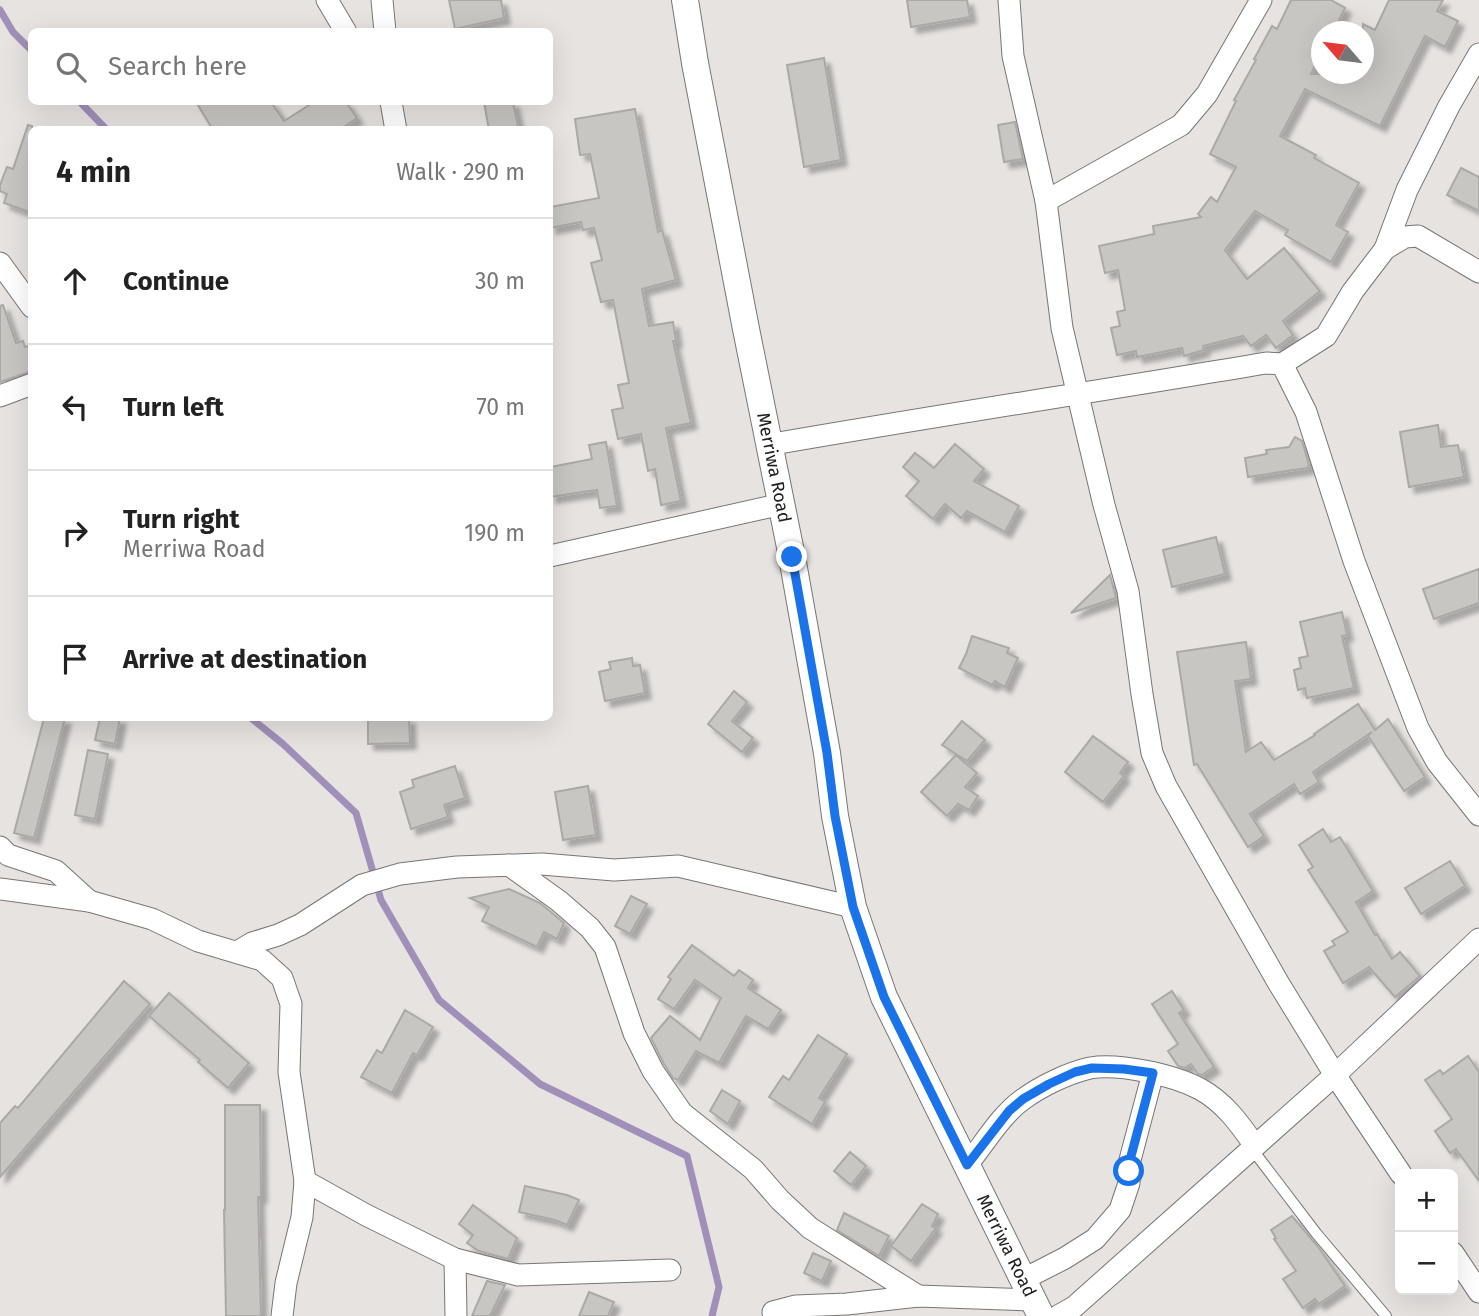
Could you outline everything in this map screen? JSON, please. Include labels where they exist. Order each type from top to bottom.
[{"type":"street","points":[[327,0],[344,28]]},
{"type":"street","points":[[382,0],[385,28]]},
{"type":"street","name":"Merriwa Road","points":[[685,0],[815,680],[835,816],[853,907],[884,997],[1032,1299]]},
{"type":"street","points":[[1009,0],[1013,56],[1046,201],[1062,328],[1104,505],[1128,591],[1153,753],[1181,814],[1279,984],[1398,1169]]},
{"type":"street","points":[[1046,201],[1181,125],[1207,94],[1261,0]]},
{"type":"street","points":[[768,445],[1266,363],[1282,364],[1326,336],[1353,291],[1385,249],[1413,178],[1448,106],[1479,54]]},
{"type":"street","points":[[391,105],[395,126]]},
{"type":"street","points":[[1385,249],[1405,237],[1418,236],[1479,272]]},
{"type":"street","points":[[0,264],[28,302]]},
{"type":"street","points":[[1282,364],[1306,412],[1354,561],[1418,728],[1437,761],[1479,816]]},
{"type":"street","points":[[0,396],[28,386]]},
{"type":"street","points":[[553,555],[782,504]]},
{"type":"street","points":[[0,848],[8,855],[56,871],[89,901]]},
{"type":"street","points":[[237,952],[252,943],[300,925],[362,885],[400,874],[457,867],[542,864],[614,870],[678,866],[853,907]]},
{"type":"street","points":[[509,865],[559,901],[590,928],[605,947],[634,1033],[653,1071],[682,1113],[753,1169],[780,1200],[810,1228],[918,1296]]},
{"type":"street","points":[[0,889],[89,901],[152,919],[198,941],[262,960],[282,978],[291,1004],[289,1072],[304,1181],[302,1217],[286,1283],[282,1316]]},
{"type":"street","points":[[1058,1316],[1074,1307],[1335,1075],[1479,939]]},
{"type":"street","points":[[967,1165],[1009,1111],[1023,1099],[1075,1072],[1092,1068],[1153,1073],[1201,1089],[1238,1122],[1253,1148]]},
{"type":"street","points":[[773,1312],[796,1306],[847,1304],[918,1296],[1032,1299],[1065,1258],[1095,1239],[1120,1210],[1129,1183],[1130,1160],[1153,1073]]},
{"type":"street","points":[[304,1181],[455,1259],[518,1276],[670,1270]]},
{"type":"street","points":[[455,1259],[456,1316]]},
{"type":"street","points":[[1458,1260],[1479,1292]]},
{"type":"lane","points":[[1253,1148],[1316,1233],[1385,1316]]},
{"type":"building","points":[[449,0],[501,0],[504,18],[455,28]]},
{"type":"building","points":[[907,0],[967,0],[970,17],[911,27]]},
{"type":"building","points":[[1291,0],[1331,0],[1345,8],[1338,21],[1311,21],[1311,84],[1374,84],[1374,30],[1389,0],[1443,0],[1437,11],[1458,21],[1445,47],[1425,36],[1380,126],[1305,89],[1280,136],[1359,183],[1336,225],[1348,232],[1331,262],[1285,235],[1288,230],[1255,211],[1225,250],[1247,279],[1284,248],[1320,291],[1283,321],[1293,335],[1276,348],[1266,335],[1251,346],[1243,336],[1203,346],[1204,350],[1184,356],[1182,348],[1137,357],[1136,351],[1117,355],[1111,328],[1120,326],[1117,312],[1125,310],[1118,270],[1105,273],[1099,246],[1154,234],[1153,226],[1201,217],[1198,214],[1211,197],[1217,202],[1236,167],[1210,154],[1236,101],[1234,100],[1256,60],[1254,59],[1272,26],[1277,29]]},
{"type":"building","points":[[824,58],[841,160],[804,167],[787,65]]},
{"type":"building","points":[[198,105],[273,105],[284,121],[309,105],[348,105],[357,118],[345,126],[211,126]]},
{"type":"building","points":[[485,105],[514,105],[518,126],[488,126]]},
{"type":"building","points":[[635,109],[658,232],[662,230],[676,280],[642,289],[649,326],[673,322],[676,341],[673,341],[691,423],[666,428],[681,501],[661,505],[655,469],[648,471],[641,434],[618,439],[612,410],[623,408],[618,385],[629,383],[613,300],[601,302],[591,263],[602,260],[594,228],[583,230],[581,222],[553,227],[553,206],[599,198],[590,154],[580,155],[575,119]]},
{"type":"building","points":[[1015,122],[1023,159],[1004,162],[998,125]]},
{"type":"building","points":[[28,125],[32,126],[28,126],[28,212],[4,203],[7,194],[0,191],[0,185],[7,167],[13,169]]},
{"type":"building","points":[[1461,168],[1479,177],[1479,211],[1447,195]]},
{"type":"building","points":[[3,305],[16,343],[23,341],[25,347],[28,346],[28,372],[0,382],[0,306]]},
{"type":"building","points":[[1438,425],[1441,447],[1458,445],[1464,477],[1409,487],[1400,432]]},
{"type":"building","points":[[1295,437],[1302,441],[1309,465],[1307,468],[1248,477],[1245,458],[1267,454],[1266,450],[1289,447]]},
{"type":"building","points":[[606,442],[617,506],[600,508],[597,490],[553,497],[553,466],[592,459],[589,445]]},
{"type":"building","points":[[955,444],[984,469],[974,481],[1019,506],[1005,532],[967,511],[961,518],[945,504],[933,519],[906,496],[919,481],[903,467],[915,453],[934,468]]},
{"type":"building","points":[[1216,537],[1225,574],[1172,587],[1163,550]]},
{"type":"building","points":[[1479,569],[1479,603],[1434,619],[1423,589]]},
{"type":"building","points":[[1110,575],[1116,598],[1071,613]]},
{"type":"building","points":[[1342,612],[1347,635],[1342,636],[1354,688],[1307,698],[1305,688],[1298,690],[1294,670],[1301,668],[1299,658],[1308,656],[1300,622]]},
{"type":"building","points":[[972,636],[1009,648],[1007,653],[1018,658],[1005,687],[995,681],[992,685],[959,668]]},
{"type":"building","points":[[1246,642],[1251,679],[1235,681],[1246,752],[1261,742],[1274,760],[1358,704],[1375,730],[1388,719],[1425,777],[1404,791],[1368,736],[1372,732],[1313,772],[1319,782],[1300,794],[1294,784],[1250,814],[1264,836],[1248,847],[1197,764],[1194,765],[1177,652]]},
{"type":"building","points":[[632,658],[633,666],[640,665],[645,693],[605,701],[599,672],[611,669],[609,662]]},
{"type":"building","points":[[734,691],[747,702],[732,721],[753,738],[742,752],[708,724]]},
{"type":"building","points":[[43,721],[64,721],[34,838],[14,833]]},
{"type":"building","points":[[99,721],[119,721],[115,744],[95,740]]},
{"type":"building","points":[[368,721],[409,721],[410,743],[368,744]]},
{"type":"building","points":[[962,721],[985,740],[967,761],[942,745]]},
{"type":"building","points":[[1093,736],[1128,762],[1120,773],[1124,776],[1103,802],[1065,772]]},
{"type":"building","points":[[88,750],[108,754],[95,819],[75,815]]},
{"type":"building","points":[[956,755],[977,773],[965,787],[978,796],[969,810],[958,804],[947,816],[921,792]]},
{"type":"building","points":[[455,766],[465,798],[444,805],[448,817],[411,829],[400,792],[414,787],[412,780]]},
{"type":"building","points":[[588,786],[596,835],[563,840],[555,792]]},
{"type":"building","points":[[1323,829],[1331,842],[1340,837],[1373,891],[1356,902],[1375,935],[1377,934],[1392,959],[1400,952],[1420,976],[1395,997],[1369,967],[1343,983],[1324,951],[1335,945],[1332,941],[1348,932],[1308,870],[1313,867],[1299,845]]},
{"type":"building","points":[[1450,861],[1465,886],[1421,914],[1405,888]]},
{"type":"building","points":[[509,889],[540,903],[564,923],[557,939],[544,932],[537,947],[482,921],[489,907],[470,898]]},
{"type":"building","points":[[631,896],[647,904],[630,934],[615,926]]},
{"type":"building","points":[[692,945],[734,976],[739,970],[753,980],[748,988],[781,1010],[768,1029],[746,1016],[719,1063],[696,1051],[678,1080],[673,1078],[664,1064],[651,1038],[670,1016],[700,1040],[721,998],[695,980],[674,1009],[658,999],[671,979],[668,977]]},
{"type":"building","points":[[124,981],[150,1004],[0,1177],[0,1123],[15,1106],[18,1108]]},
{"type":"building","points":[[1172,991],[1184,1010],[1179,1013],[1214,1067],[1202,1075],[1198,1074],[1191,1064],[1184,1068],[1178,1066],[1168,1051],[1178,1044],[1152,1004]]},
{"type":"building","points":[[169,993],[249,1063],[228,1088],[149,1016]]},
{"type":"building","points":[[405,1010],[433,1027],[417,1055],[413,1053],[392,1093],[361,1077],[377,1050],[382,1053]]},
{"type":"building","points":[[818,1035],[847,1054],[819,1098],[825,1102],[812,1124],[769,1097],[783,1076],[789,1080]]},
{"type":"building","points":[[1468,1056],[1479,1072],[1479,1181],[1456,1149],[1450,1153],[1435,1131],[1452,1119],[1425,1080],[1440,1070],[1443,1074]]},
{"type":"building","points":[[722,1090],[740,1101],[728,1124],[710,1111]]},
{"type":"building","points":[[225,1105],[260,1105],[261,1197],[258,1197],[261,1316],[226,1316]]},
{"type":"building","points":[[850,1152],[866,1166],[851,1185],[834,1171]]},
{"type":"building","points":[[525,1186],[579,1200],[567,1225],[519,1212]]},
{"type":"building","points":[[922,1204],[938,1214],[932,1226],[936,1228],[911,1261],[891,1246]]},
{"type":"building","points":[[473,1205],[517,1238],[508,1259],[479,1251],[467,1243],[473,1235],[459,1224]]},
{"type":"building","points":[[844,1213],[889,1236],[879,1256],[837,1230]]},
{"type":"building","points":[[1292,1216],[1319,1248],[1345,1286],[1319,1304],[1315,1299],[1303,1308],[1283,1279],[1296,1271],[1274,1239],[1276,1238],[1271,1230]]},
{"type":"building","points":[[813,1253],[831,1261],[822,1281],[804,1273]]},
{"type":"building","points":[[487,1281],[505,1285],[490,1316],[472,1316]]},
{"type":"building","points":[[589,1292],[614,1302],[608,1316],[579,1316]]},
{"type":"waterway","points":[[0,10],[13,32],[28,47]]},
{"type":"waterway","points":[[83,105],[103,126]]},
{"type":"waterway","points":[[255,721],[356,813],[381,900],[439,1000],[540,1084],[687,1156],[719,1287],[712,1316]]},
{"type":"route","points":[[792,557],[815,680],[835,816],[853,907],[884,997],[967,1165],[1009,1111],[1023,1099],[1075,1072],[1105,1068],[1153,1073],[1129,1171]]}]
